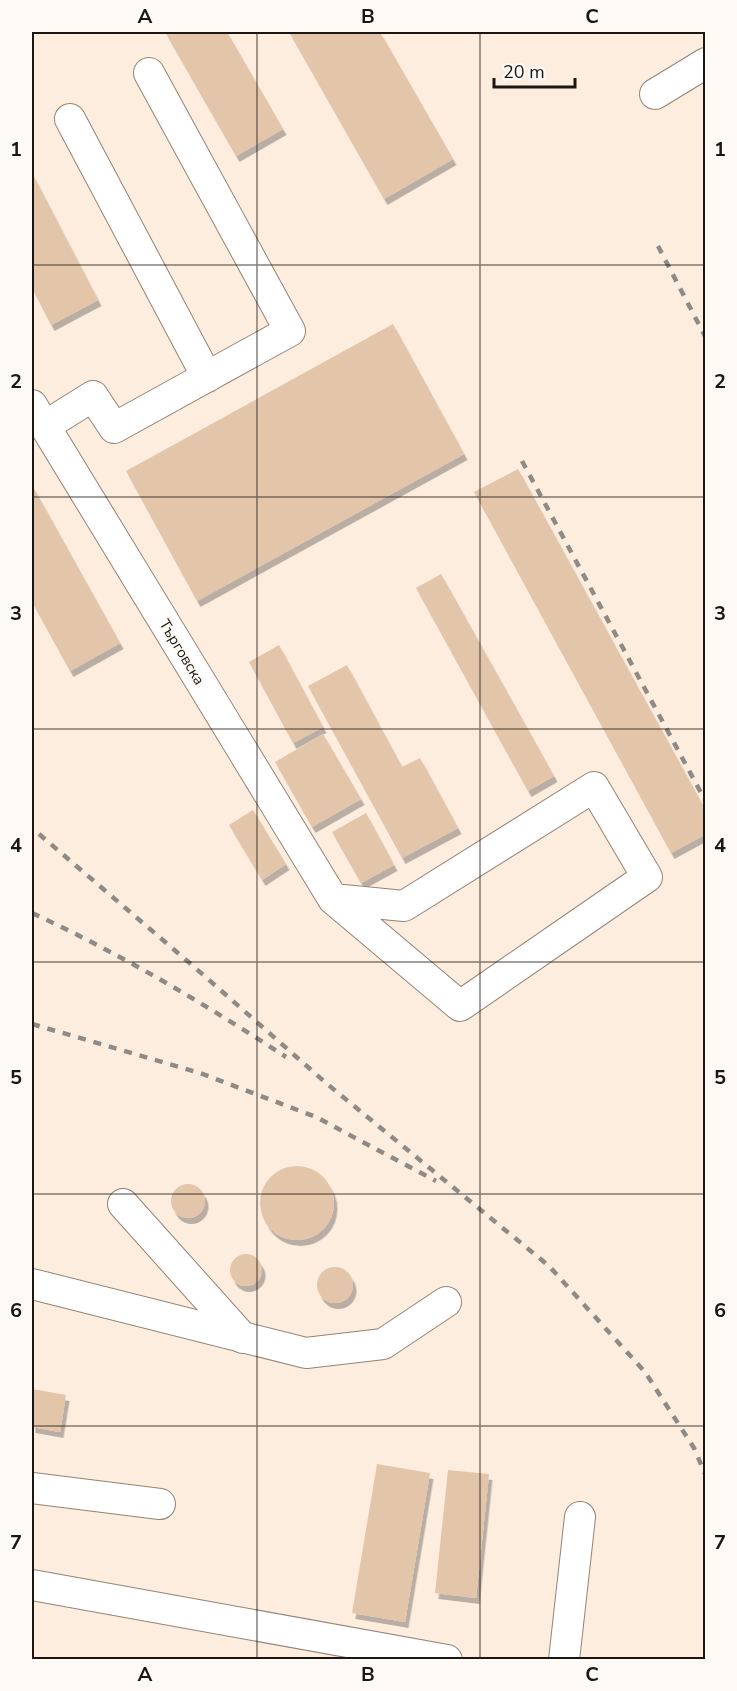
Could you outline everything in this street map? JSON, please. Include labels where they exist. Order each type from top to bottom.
[{"type":"street","points":[[655,94],[705,63]]},
{"type":"street","points":[[38,415],[93,396],[114,428],[290,332],[149,73]]},
{"type":"street","points":[[70,119],[207,377]]},
{"type":"street","name":"Търговска","points":[[38,415],[333,899],[460,1006],[647,877],[594,787],[404,906],[333,899]]},
{"type":"street","points":[[123,1204],[243,1338]]},
{"type":"street","points":[[32,1284],[306,1353],[383,1344],[446,1302]]},
{"type":"street","points":[[32,1488],[160,1503]]},
{"type":"street","points":[[564,1659],[580,1517]]},
{"type":"street","points":[[32,1585],[447,1659]]},
{"type":"shaded area","points":[[32,32],[705,32],[705,1659],[32,1660]]},
{"type":"building","points":[[165,32],[227,32],[283,129],[236,156]]},
{"type":"building","points":[[289,32],[380,32],[453,159],[384,199]]},
{"type":"building","points":[[32,173],[98,300],[51,325],[32,288]]},
{"type":"building","points":[[393,324],[464,454],[197,601],[126,471]]},
{"type":"building","points":[[518,469],[706,811],[706,834],[671,853],[474,492]]},
{"type":"building","points":[[32,485],[120,643],[70,671],[32,602]]},
{"type":"building","points":[[441,574],[554,776],[528,791],[416,588]]},
{"type":"building","points":[[279,645],[323,727],[293,743],[249,662]]},
{"type":"building","points":[[347,665],[402,767],[420,758],[458,828],[402,858],[308,686]]},
{"type":"building","points":[[323,734],[361,799],[312,827],[275,762]]},
{"type":"building","points":[[253,810],[286,864],[262,880],[229,825]]},
{"type":"building","points":[[366,813],[394,865],[361,883],[332,832]]},
{"type":"building","points":[[297,1166],[318,1172],[328,1182],[334,1203],[328,1224],[318,1234],[297,1240],[276,1234],[266,1224],[260,1203],[266,1182],[276,1172]]},
{"type":"building","points":[[188,1184],[200,1189],[205,1201],[200,1213],[188,1218],[176,1213],[171,1201],[176,1189]]},
{"type":"building","points":[[246,1254],[257,1259],[262,1270],[257,1281],[246,1286],[235,1281],[230,1270],[235,1259]]},
{"type":"building","points":[[335,1267],[348,1272],[353,1285],[348,1298],[335,1303],[322,1298],[317,1285],[322,1272]]},
{"type":"building","points":[[32,1389],[66,1395],[60,1432],[32,1427]]},
{"type":"building","points":[[377,1464],[430,1473],[405,1622],[352,1613]]},
{"type":"building","points":[[448,1470],[489,1474],[476,1598],[435,1593]]},
{"type":"railway","points":[[658,246],[706,338]]},
{"type":"railway","points":[[522,461],[706,802]]},
{"type":"railway","points":[[39,834],[326,1083],[549,1266],[645,1372],[694,1448],[706,1476]]},
{"type":"railway","points":[[32,913],[161,980],[286,1057]]},
{"type":"railway","points":[[32,1024],[200,1073],[316,1117],[436,1181]]}]
